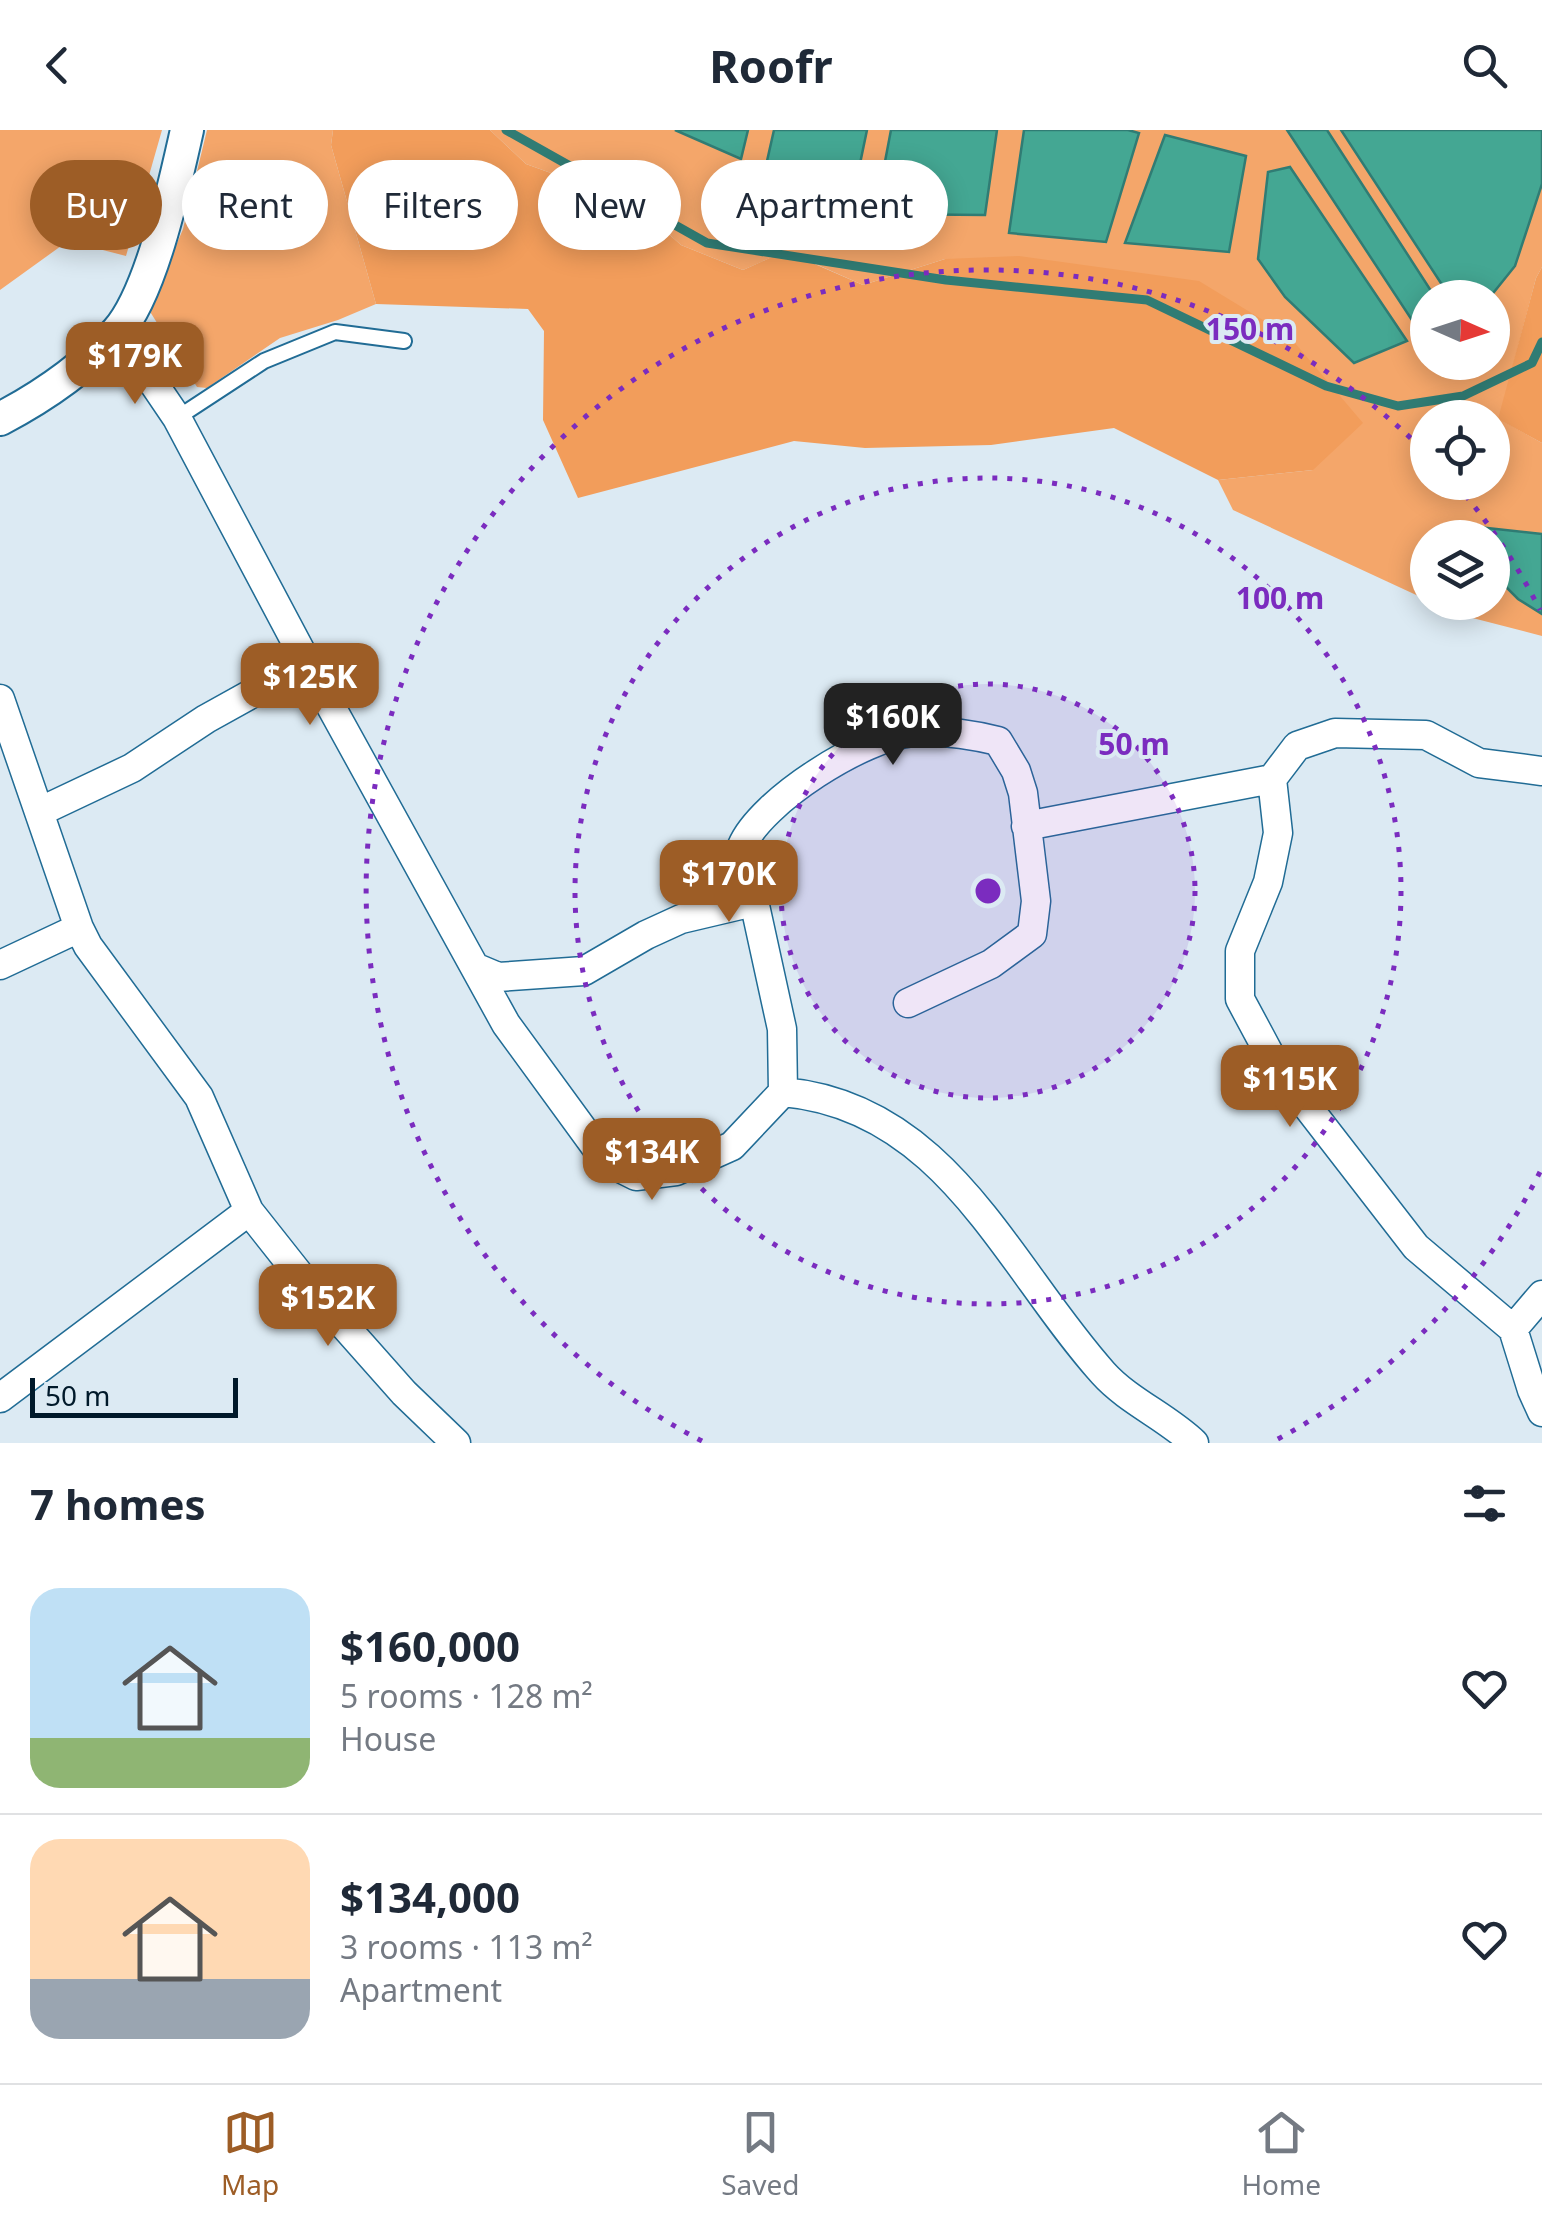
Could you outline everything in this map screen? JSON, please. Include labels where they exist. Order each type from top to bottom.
[{"type":"street","points":[[0,419],[34,401],[118,330],[140,296],[188,130]]},
{"type":"street","points":[[118,330],[177,418],[506,1024],[606,1161],[636,1176],[676,1171],[732,1146],[782,1092],[782,1030],[742,846],[749,830],[769,807],[853,751],[908,732],[959,731],[998,740],[1016,771],[1022,792],[1036,901],[1032,934],[991,964],[908,1002]]},
{"type":"street","points":[[39,812],[132,768],[206,719],[307,663]]},
{"type":"street","points":[[0,698],[79,928],[88,946],[199,1097],[249,1211],[302,1278],[404,1393],[456,1443]]},
{"type":"street","points":[[1026,826],[1272,779],[1297,746],[1334,733],[1426,736],[1479,762],[1542,771]]},
{"type":"street","points":[[1272,779],[1278,833],[1268,882],[1240,951],[1240,1000],[1296,1092],[1416,1246],[1514,1329],[1542,1412]]},
{"type":"street","points":[[479,969],[498,976],[584,971],[681,919],[753,902]]},
{"type":"street","points":[[0,965],[79,928]]},
{"type":"street","points":[[782,1092],[813,1095],[858,1108],[930,1155],[1006,1242],[1107,1378],[1194,1443]]},
{"type":"street","points":[[0,1398],[249,1211]]},
{"type":"street","points":[[1514,1329],[1542,1295]]},
{"type":"lane","points":[[177,418],[264,361],[335,332],[404,340]]},
{"type":"shaded area","points":[[0,130],[162,130],[153,160],[30,160],[30,250],[56,250],[0,290]]},
{"type":"shaded area","points":[[207,130],[333,130],[331,145],[348,205],[348,250],[361,250],[376,304],[280,338],[207,388],[197,387],[149,310],[182,231],[182,250],[328,250],[328,160],[200,160]]},
{"type":"shaded area","points":[[333,130],[490,130],[526,164],[538,168],[538,250],[681,250],[681,245],[743,270],[785,251],[863,285],[945,259],[1019,256],[1199,281],[1289,336],[1363,423],[1313,470],[1218,480],[1114,428],[991,445],[865,448],[794,441],[578,498],[543,420],[544,331],[528,309],[376,304],[361,250],[518,250],[518,160],[348,160],[348,205],[331,145]]},
{"type":"shaded area","points":[[490,130],[675,130],[740,159],[748,130],[774,130],[767,160],[701,160],[701,250],[948,250],[948,160],[860,160],[867,130],[1024,130],[1009,232],[1105,242],[1138,133],[1128,130],[1287,130],[1410,317],[1410,380],[1509,380],[1504,400],[1410,400],[1410,500],[1510,500],[1510,425],[1542,443],[1542,534],[1510,530],[1510,520],[1410,520],[1410,592],[1233,510],[1218,480],[1313,470],[945,259],[863,285],[786,251],[743,270],[681,245],[681,160],[538,160],[538,168],[526,164]]},
{"type":"shaded area","points":[[675,130],[748,130],[741,159]]},
{"type":"shaded area","points":[[774,130],[867,130],[861,160],[767,160]]},
{"type":"shaded area","points":[[891,130],[997,130],[985,215],[948,215],[948,160],[885,160]]},
{"type":"shaded area","points":[[1024,130],[1139,133],[1106,242],[1009,233]]},
{"type":"shaded area","points":[[1287,130],[1327,130],[1424,280],[1410,280],[1410,317]]},
{"type":"shaded area","points":[[1327,130],[1341,130],[1439,280],[1424,280]]},
{"type":"shaded area","points":[[1341,130],[1542,130],[1542,184],[1515,266],[1504,280],[1439,280]]},
{"type":"shaded area","points":[[1165,135],[1246,156],[1229,252],[1125,243]]},
{"type":"shaded area","points":[[1290,167],[1407,341],[1354,363],[1285,297],[1258,259],[1268,172]]},
{"type":"shaded area","points":[[1542,184],[1542,267],[1510,377],[1510,280],[1504,280],[1515,266]]},
{"type":"shaded area","points":[[103,250],[128,250],[126,256]]},
{"type":"shaded area","points":[[1542,267],[1542,443],[1510,426],[1510,400],[1503,400]]},
{"type":"shaded area","points":[[1510,530],[1542,534],[1542,614],[1510,591]]},
{"type":"shaded area","points":[[1510,591],[1542,614],[1542,636],[1480,620],[1510,620]]},
{"type":"waterway","points":[[506,130],[707,243],[946,280],[1147,300],[1326,386],[1398,406],[1463,396],[1532,363],[1542,342]]}]
